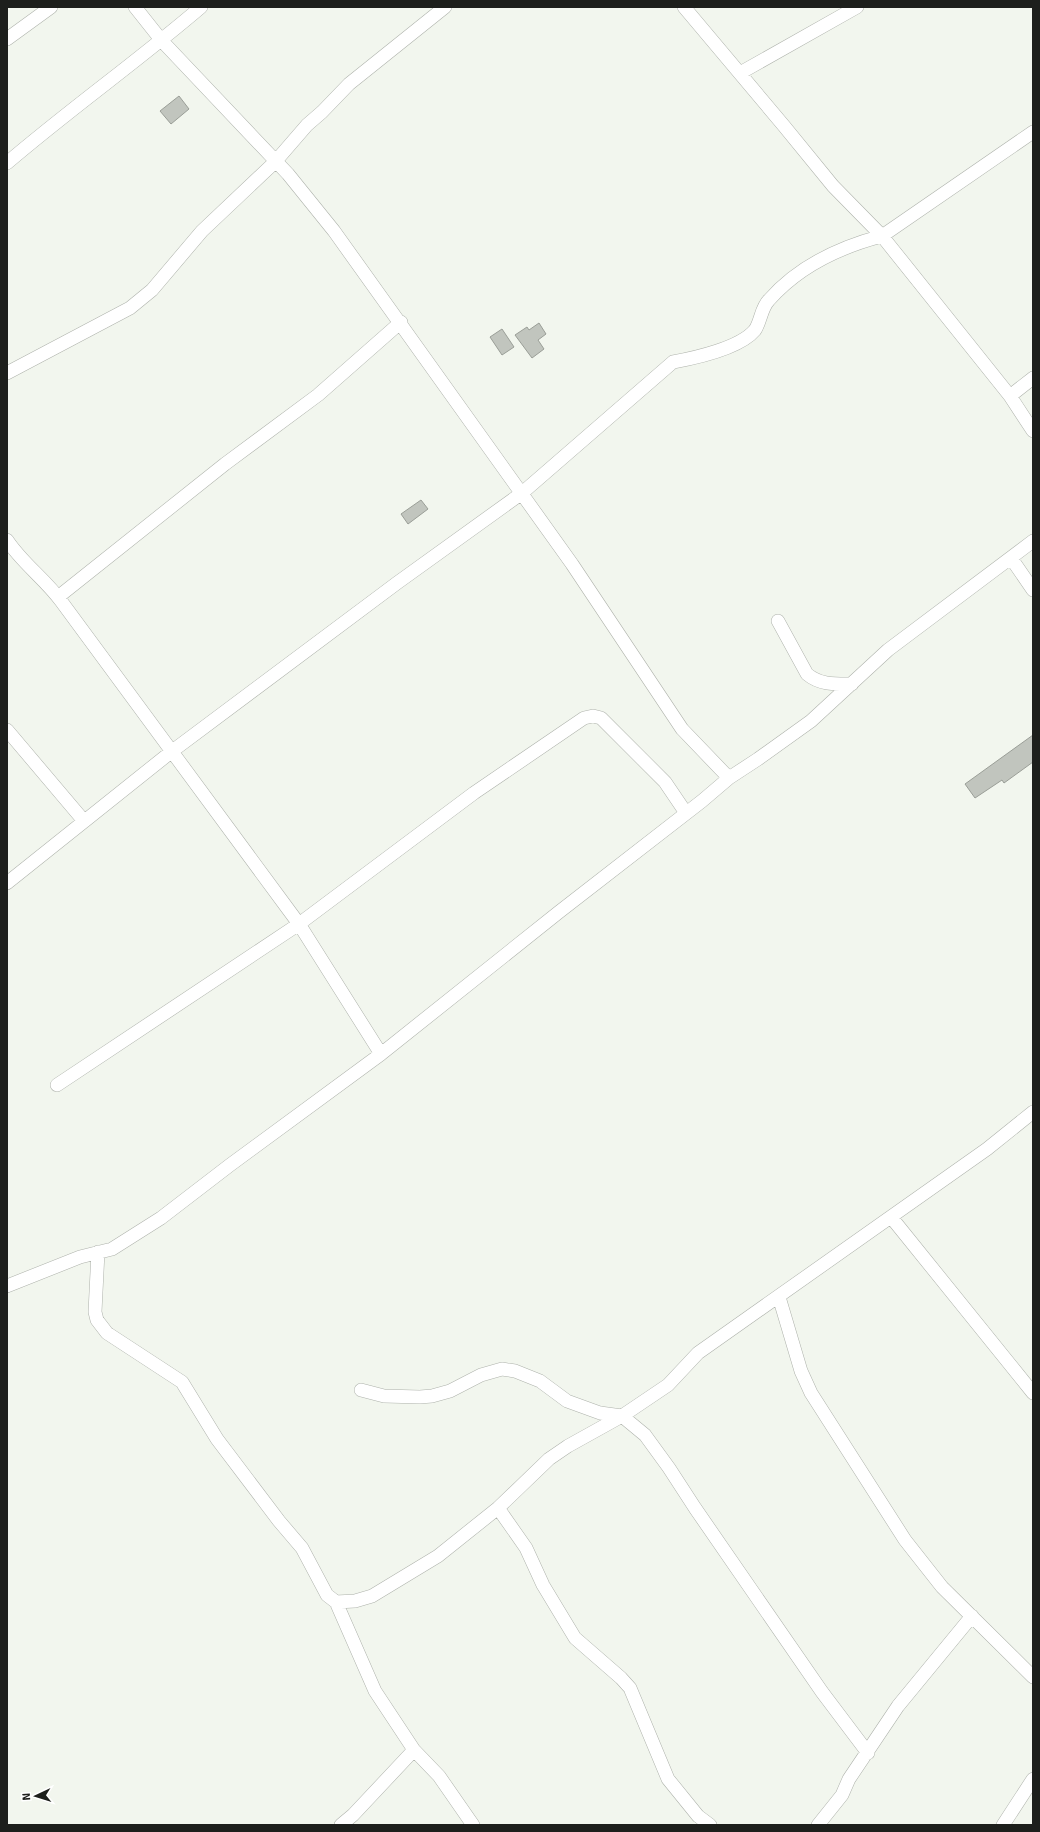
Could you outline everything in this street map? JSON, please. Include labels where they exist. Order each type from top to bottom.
[{"type":"street","points":[[7,39],[51,7]]},
{"type":"street","points":[[135,7],[162,41],[288,174],[334,231],[522,492],[682,729],[729,778]]},
{"type":"street","points":[[7,163],[48,127],[162,41],[201,7]]},
{"type":"street","points":[[7,373],[130,308],[152,290],[202,231],[275,162],[307,125],[349,84],[445,7]]},
{"type":"street","points":[[684,7],[833,186],[882,236],[1010,396],[1033,432]]},
{"type":"street","points":[[740,73],[857,7]]},
{"type":"street","points":[[7,883],[170,752],[396,583],[522,492],[673,362],[703,357],[738,343],[755,330],[761,313],[768,300],[796,275],[839,250],[882,236],[1033,132]]},
{"type":"street","points":[[58,597],[225,464],[318,395],[400,322]]},
{"type":"street","points":[[1010,396],[1033,378]]},
{"type":"street","points":[[7,540],[15,552],[58,597],[170,752],[299,924],[381,1054]]},
{"type":"street","points":[[7,1286],[80,1257],[112,1248],[161,1218],[230,1165],[381,1054],[729,778],[758,760],[811,721],[888,650],[1033,541]]},
{"type":"street","points":[[1011,558],[1033,589]]},
{"type":"street","points":[[778,621],[807,674],[814,680],[830,684],[852,684]]},
{"type":"street","points":[[57,1085],[299,924],[474,793],[584,718],[593,716],[600,718],[665,782],[686,813]]},
{"type":"street","points":[[7,730],[84,821]]},
{"type":"street","points":[[336,1602],[355,1601],[372,1596],[438,1556],[498,1508],[548,1459],[622,1416],[668,1385],[698,1353],[987,1149],[1033,1112]]},
{"type":"street","points":[[891,1218],[1033,1394]]},
{"type":"street","points":[[98,1252],[95,1312],[97,1320],[107,1333],[182,1382],[217,1439],[279,1521],[302,1548],[327,1595],[336,1602],[375,1691],[414,1750],[439,1776],[473,1825]]},
{"type":"street","points":[[779,1297],[801,1371],[811,1393],[905,1540],[942,1587],[1033,1677]]},
{"type":"street","points":[[361,1390],[384,1396],[432,1396],[450,1391],[481,1375],[502,1369],[515,1371],[540,1381],[567,1401],[600,1413],[622,1416],[645,1435],[822,1692],[868,1753]]},
{"type":"street","points":[[498,1508],[526,1548],[544,1585],[575,1638],[621,1678],[630,1688],[668,1779],[698,1816],[710,1825]]},
{"type":"street","points":[[818,1825],[842,1795],[849,1779],[868,1753],[898,1706],[972,1616]]},
{"type":"street","points":[[341,1825],[353,1815],[414,1750]]},
{"type":"street","points":[[1003,1825],[1033,1779]]},
{"type":"building","points":[[179,96],[189,109],[171,124],[160,111]]},
{"type":"building","points":[[539,323],[546,334],[538,340],[544,349],[532,358],[515,335],[527,327],[529,330]]},
{"type":"building","points":[[502,329],[514,347],[502,355],[490,337]]},
{"type":"building","points":[[421,500],[428,509],[408,524],[401,514]]},
{"type":"building","points":[[1033,735],[1033,762],[1004,783],[1002,780],[975,798],[965,784]]}]
